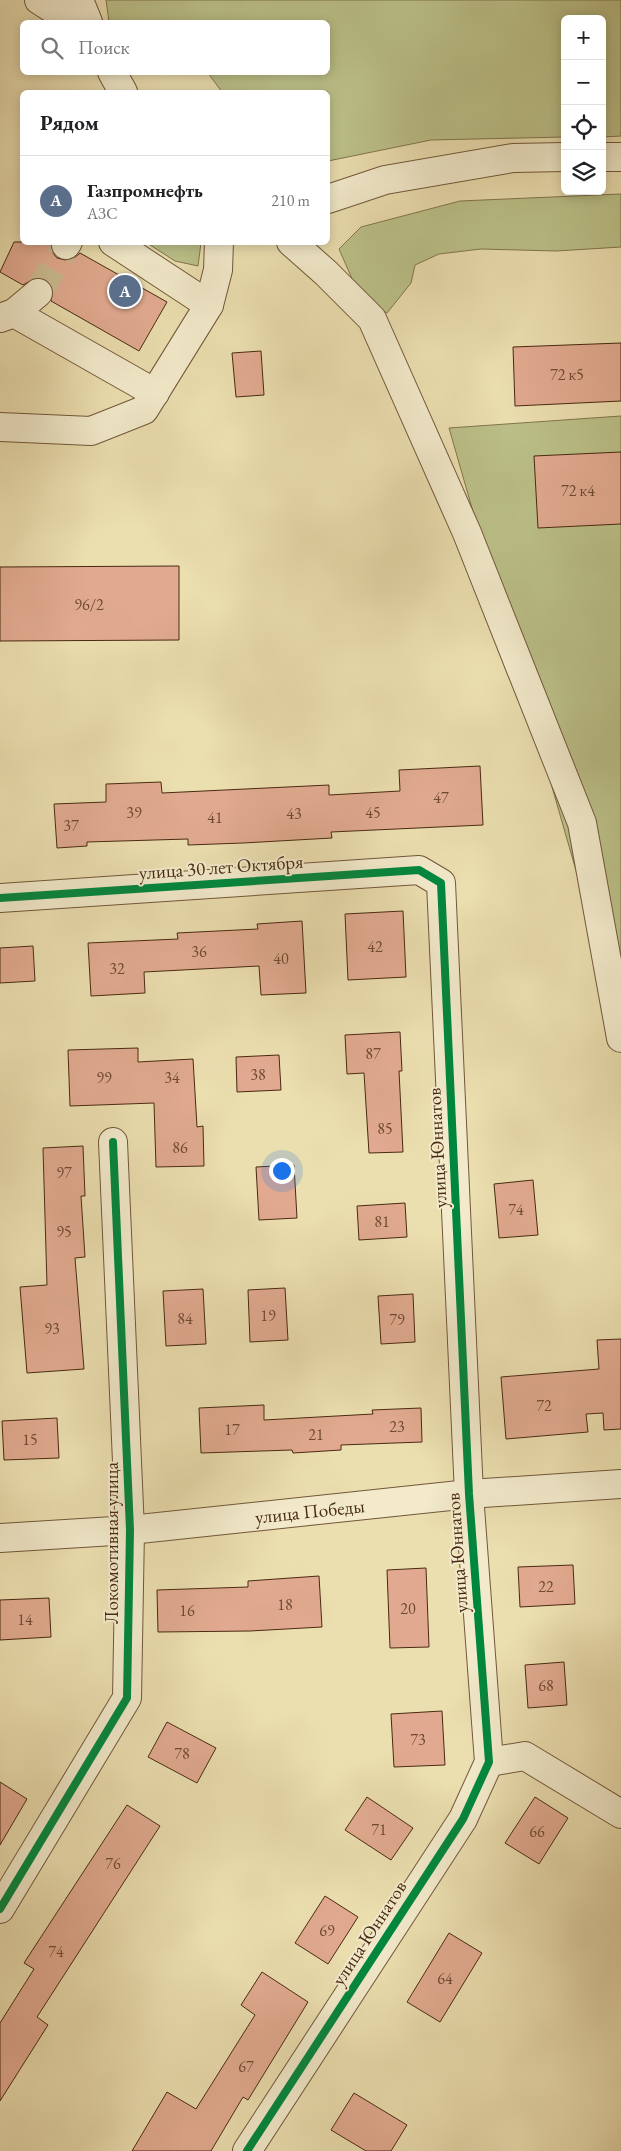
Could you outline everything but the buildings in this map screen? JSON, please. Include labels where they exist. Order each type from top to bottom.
[{"type":"street","points":[[39,0],[70,20]]},
{"type":"street","points":[[78,0],[87,20]]},
{"type":"street","points":[[606,157],[621,157]]},
{"type":"street","points":[[330,198],[385,180],[513,158],[561,158]]},
{"type":"street","points":[[118,245],[209,305]]},
{"type":"street","points":[[0,427],[91,431],[144,410],[209,305],[218,270],[218,245]]},
{"type":"street","points":[[294,245],[326,272],[372,319],[467,533],[582,823],[621,1038]]},
{"type":"street","points":[[38,293],[7,316],[155,393]]},
{"type":"street","name":"улица 30 лет Октября","points":[[0,898],[419,870],[441,883]]},
{"type":"street","name":"улица Юннатов","points":[[247,2151],[463,1819],[489,1762],[469,1494],[441,883]]},
{"type":"street","name":"Локомотивная улица","points":[[0,1909],[127,1698],[130,1530],[114,1142]]},
{"type":"street","name":"улица Победы","points":[[0,1538],[130,1530],[469,1494],[621,1484]]},
{"type":"street","points":[[489,1762],[525,1756],[621,1814]]},
{"type":"green space","points":[[106,0],[621,0],[621,136],[606,137],[606,15],[561,15],[561,137],[431,140],[330,161],[330,90],[221,90],[209,75],[330,75],[330,20],[109,20]]},
{"type":"green space","points":[[621,194],[621,247],[556,251],[481,249],[439,254],[415,265],[411,283],[387,313],[361,299],[339,249],[361,227],[460,201]]},
{"type":"green space","points":[[150,245],[201,245],[198,266],[175,261]]},
{"type":"green space","points":[[621,416],[621,979],[606,975],[449,428]]},
{"type":"tunnel","points":[[38,293],[66,245]]},
{"type":"cycle path","points":[[0,898],[419,870],[441,883],[469,1494],[489,1762],[463,1819],[247,2151]]},
{"type":"cycle path","points":[[0,1909],[127,1698],[130,1530],[113,1142]]},
{"type":"place","name":"Газпромнефть","points":[[125,291]]}]
